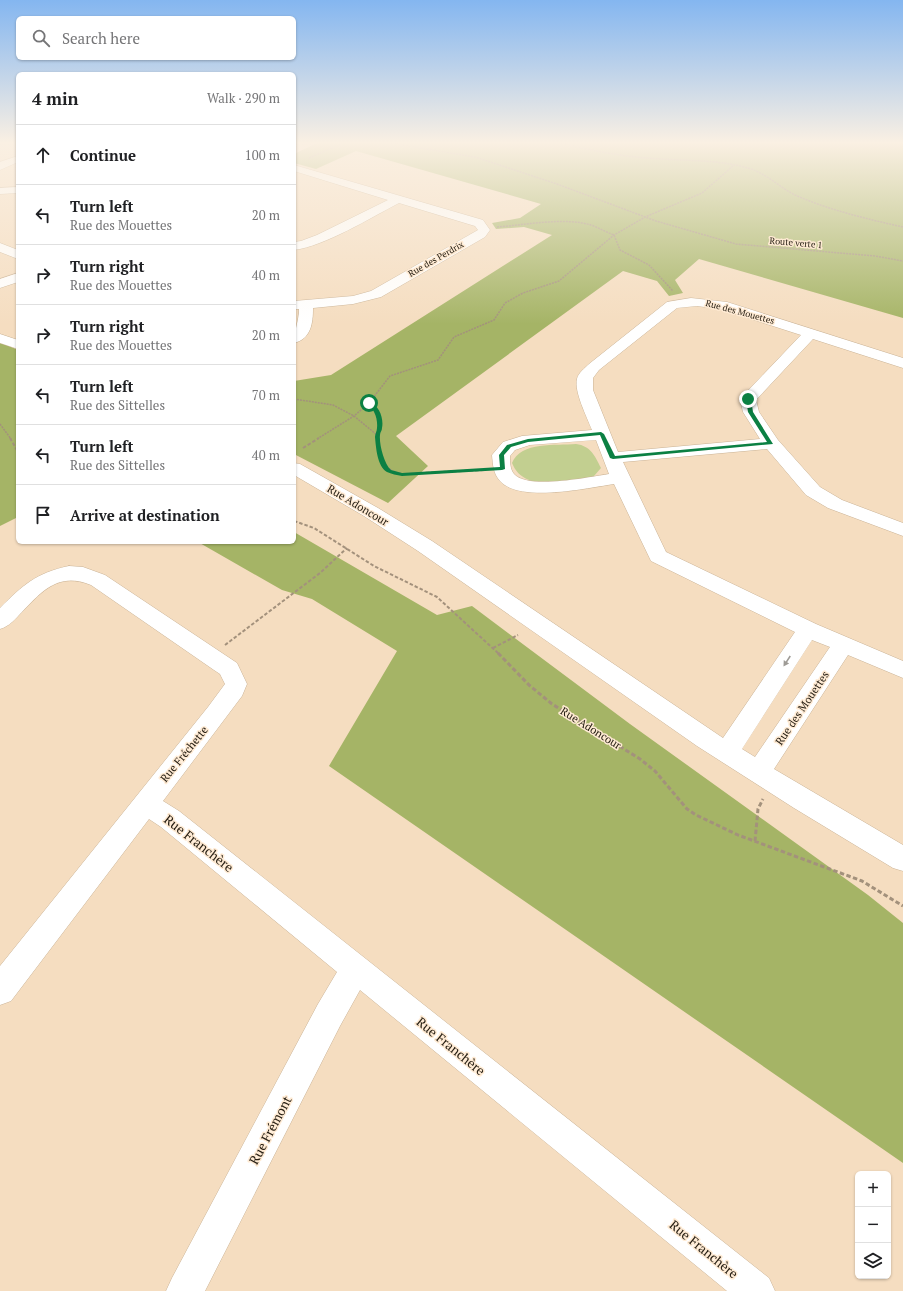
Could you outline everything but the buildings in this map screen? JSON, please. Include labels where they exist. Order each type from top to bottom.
[{"type":"street","points":[[296,246],[303,245],[321,238],[390,203]]},
{"type":"street","points":[[412,203],[479,224],[483,228]]},
{"type":"street","name":"Rue des Perdrix","points":[[296,338],[306,327],[300,304],[353,300],[376,294],[481,234],[484,230],[483,228]]},
{"type":"street","points":[[0,247],[16,254]]},
{"type":"street","points":[[0,284],[16,278]]},
{"type":"street","points":[[0,295],[16,289]]},
{"type":"street","name":"Rue des Mouettes","points":[[903,363],[722,305],[698,301],[683,302],[672,305],[594,367],[585,378],[585,390],[601,434],[613,458],[620,478],[658,556],[808,629],[903,670]]},
{"type":"street","points":[[811,333],[748,399],[751,412],[771,443],[813,491],[835,504],[903,530]]},
{"type":"street","points":[[0,338],[16,344]]},
{"type":"street","points":[[601,434],[528,440],[509,446],[501,455],[502,469],[511,480],[524,487],[538,488],[620,478]]},
{"type":"street","points":[[613,458],[771,443]]},
{"type":"street","name":"Rue Adoncour","points":[[298,458],[371,512],[425,546],[641,696],[727,752],[763,783],[850,828],[903,859]]},
{"type":"street","name":"Rue Fréchette","points":[[0,620],[37,586],[50,578],[62,573],[84,573],[98,580],[229,669],[236,684],[229,697],[0,990]]},
{"type":"street","points":[[727,752],[808,629]]},
{"type":"street","name":"Rue des Mouettes","points":[[763,783],[844,644]]},
{"type":"street","name":"Rue Franchère","points":[[145,803],[170,819],[756,1291]]},
{"type":"street","name":"Rue Frémont","points":[[185,1291],[329,1015],[357,970]]},
{"type":"path","name":"Route verte 1","points":[[608,203],[645,217],[736,244],[875,256],[903,261]]},
{"type":"path","points":[[298,458],[369,403],[390,376],[438,360],[454,337],[494,320],[506,303],[523,293],[559,281],[614,235],[645,217],[678,203]]},
{"type":"path","points":[[818,203],[846,214],[903,228]]},
{"type":"path","points":[[483,228],[558,222],[571,222],[590,225],[614,235],[620,250],[649,265],[683,302]]},
{"type":"path","points":[[296,399],[333,405],[354,416],[377,435]]},
{"type":"path","points":[[369,403],[373,405],[378,413],[380,428],[377,435],[382,461],[385,468],[390,471],[396,473],[502,469]]},
{"type":"path","points":[[0,424],[7,432],[16,448]]},
{"type":"path","name":"Rue Adoncour","points":[[296,522],[314,528],[374,566],[437,597],[493,648],[529,686],[552,704],[640,758],[655,771],[687,809],[709,822],[755,841],[862,881],[903,906]]},
{"type":"path","points":[[223,648],[320,573],[347,548]]},
{"type":"path","points":[[493,648],[518,636]]},
{"type":"path","points":[[755,841],[758,809],[763,783]]},
{"type":"green space","points":[[538,203],[903,203],[903,318],[699,259],[675,280],[683,293],[669,296],[657,281],[623,271],[396,436],[428,466],[388,503],[296,455],[296,381],[331,375],[552,235],[524,227],[496,229],[492,223],[520,218],[541,204]]},
{"type":"green space","points":[[0,342],[16,349],[16,518],[0,526]]},
{"type":"green space","points":[[576,444],[589,449],[601,468],[594,476],[588,479],[557,483],[535,482],[518,472],[512,463],[523,451],[531,448],[549,445]]},
{"type":"green space","points":[[296,533],[437,615],[472,606],[630,724],[868,895],[903,923],[903,1163],[329,766],[397,651],[312,599],[282,590],[202,544],[296,544]]},
{"type":"route","points":[[369,403],[373,405],[378,413],[380,421],[380,428],[377,435],[382,461],[385,468],[402,474],[502,469],[501,455],[509,446],[528,440],[601,434],[613,458],[771,443],[751,412],[748,399]]}]
